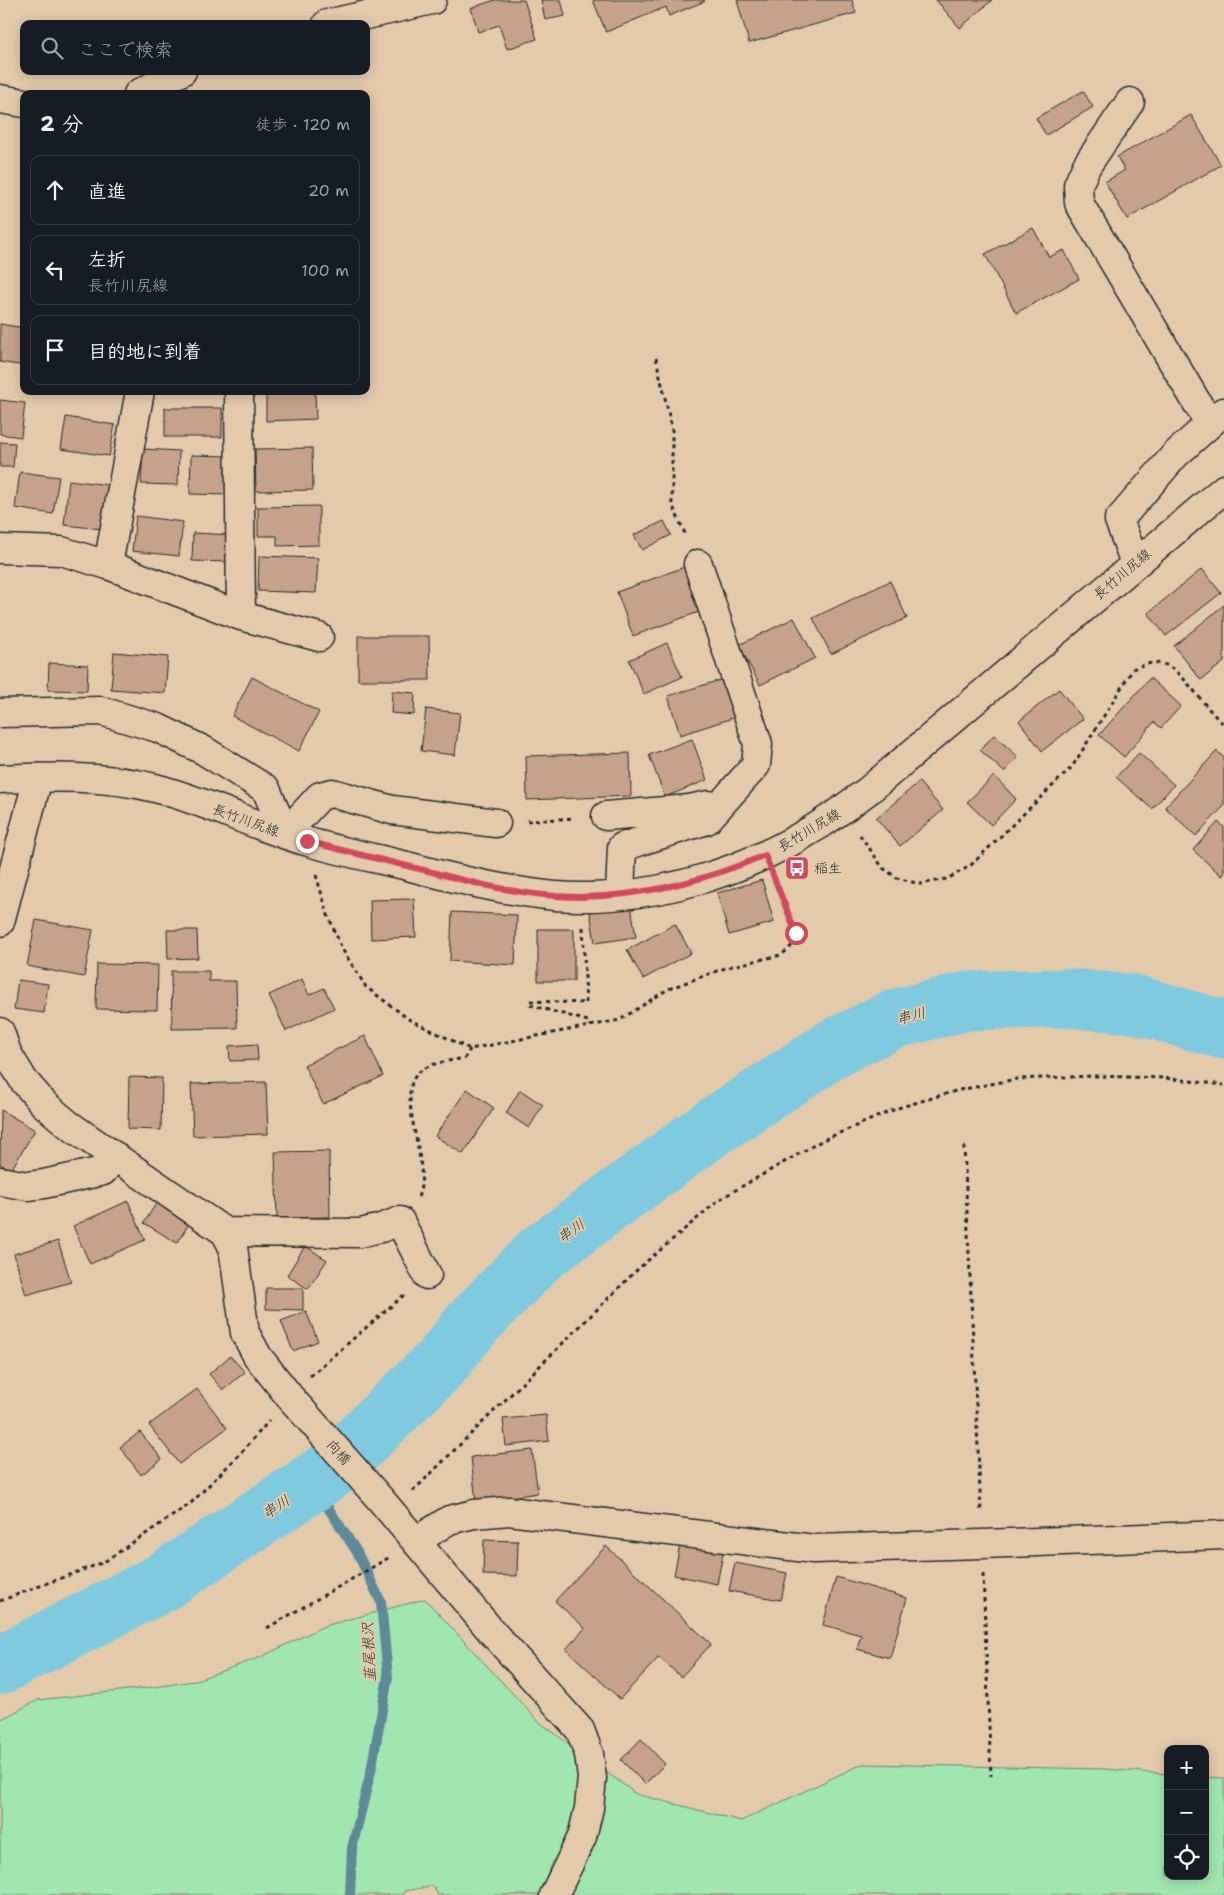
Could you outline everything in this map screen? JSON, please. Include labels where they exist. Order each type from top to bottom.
[{"type":"street","points":[[344,20],[432,0]]},
{"type":"street","points":[[146,90],[174,75]]},
{"type":"street","points":[[0,99],[20,102]]},
{"type":"street","points":[[1130,102],[1087,165],[1078,185],[1078,203],[1217,418],[1175,455],[1119,520],[1135,563]]},
{"type":"street","points":[[108,565],[139,395]]},
{"type":"street","points":[[239,395],[241,616]]},
{"type":"street","name":"長竹川尻線","points":[[0,779],[109,779],[154,788],[307,841],[481,885],[556,896],[581,897],[652,890],[684,884],[722,872],[765,855],[816,828],[843,809],[868,790],[1224,489]]},
{"type":"street","points":[[0,549],[60,551],[108,565],[241,616],[319,637]]},
{"type":"street","points":[[620,894],[622,847],[707,820],[756,765],[758,744],[698,564]]},
{"type":"street","points":[[0,713],[101,711],[158,728],[202,750],[266,789],[285,834],[320,796],[332,793],[392,810],[496,822]]},
{"type":"street","points":[[0,922],[38,778]]},
{"type":"street","points":[[606,816],[690,809],[722,802]]},
{"type":"street","points":[[0,1032],[7,1053],[24,1080],[44,1104],[69,1125],[225,1232],[360,1232],[381,1228],[400,1221],[427,1275]]},
{"type":"street","points":[[0,1182],[28,1186],[102,1171],[115,1156]]},
{"type":"street","name":"向橋","points":[[225,1232],[233,1247],[245,1333],[258,1357],[492,1632],[580,1730],[589,1754],[592,1778],[589,1808],[582,1837],[554,1895]]},
{"type":"street","points":[[416,1541],[449,1520],[474,1514],[509,1511],[814,1548],[1224,1535]]},
{"type":"path","points":[[656,358],[672,430],[672,504],[698,564]]},
{"type":"path","points":[[843,809],[883,868],[897,878],[920,884],[947,879],[970,866],[1072,767],[1132,669],[1146,663],[1164,664],[1178,673],[1224,724]]},
{"type":"path","points":[[496,822],[606,816]]},
{"type":"path","points":[[321,894],[342,949],[366,986],[410,1020],[470,1049],[620,1020],[668,989],[728,967],[782,955],[790,949],[795,941],[796,933],[765,855]]},
{"type":"path","points":[[581,897],[586,1004],[530,1001],[530,1005],[588,1021],[590,1026]]},
{"type":"path","points":[[400,1221],[413,1207],[421,1190],[422,1170],[410,1100],[411,1084],[418,1074],[431,1065],[465,1058],[470,1049]]},
{"type":"path","points":[[387,1507],[638,1268],[720,1199],[823,1140],[898,1108],[959,1090],[1017,1079],[1094,1076],[1165,1078],[1224,1085]]},
{"type":"path","points":[[964,1146],[991,1776]]},
{"type":"path","points":[[0,1601],[104,1562],[190,1504],[293,1400],[301,1383],[427,1275]]},
{"type":"path","points":[[267,1628],[382,1560]]},
{"type":"green space","points":[[425,1599],[538,1721],[636,1794],[741,1821],[862,1764],[1104,1769],[1164,1774],[1164,1880],[1209,1880],[1209,1777],[1224,1778],[1224,1895],[438,1895],[433,1886],[404,1891],[403,1895],[0,1895],[0,1720],[38,1700],[194,1681],[261,1657],[324,1626]]},
{"type":"building","points":[[495,0],[524,0],[537,39],[507,49],[499,25],[478,32],[471,8]]},
{"type":"building","points":[[541,0],[561,0],[565,16],[545,20]]},
{"type":"building","points":[[593,0],[705,1],[669,16],[666,7],[606,32]]},
{"type":"building","points":[[737,0],[852,0],[856,13],[749,43]]},
{"type":"building","points":[[936,0],[992,0],[960,28]]},
{"type":"building","points":[[1083,91],[1093,107],[1046,135],[1036,118]]},
{"type":"building","points":[[1191,115],[1221,165],[1127,219],[1105,182],[1125,170],[1117,157]]},
{"type":"building","points":[[1033,228],[1049,257],[1064,250],[1079,279],[1016,313],[985,254]]},
{"type":"building","points":[[0,324],[20,327],[20,365],[0,362]]},
{"type":"building","points":[[266,395],[315,395],[316,419],[266,421]]},
{"type":"building","points":[[0,400],[25,403],[21,437],[0,434]]},
{"type":"building","points":[[165,408],[222,408],[222,437],[165,437]]},
{"type":"building","points":[[66,417],[115,425],[109,456],[61,449]]},
{"type":"building","points":[[0,442],[15,443],[13,467],[0,467]]},
{"type":"building","points":[[312,448],[313,490],[256,491],[255,449]]},
{"type":"building","points":[[143,449],[179,451],[178,485],[141,484]]},
{"type":"building","points":[[191,455],[229,456],[228,495],[190,494]]},
{"type":"building","points":[[20,472],[59,477],[53,514],[15,508]]},
{"type":"building","points":[[69,480],[108,485],[103,529],[64,525]]},
{"type":"building","points":[[319,506],[319,545],[277,546],[277,536],[258,536],[258,507]]},
{"type":"building","points":[[136,516],[183,522],[179,556],[132,551]]},
{"type":"building","points":[[664,521],[671,535],[642,550],[634,535]]},
{"type":"building","points":[[193,533],[233,535],[232,562],[192,561]]},
{"type":"building","points":[[259,556],[318,558],[316,593],[258,591]]},
{"type":"building","points":[[687,566],[704,610],[633,636],[617,592]]},
{"type":"building","points":[[1202,569],[1221,593],[1166,636],[1148,613]]},
{"type":"building","points":[[890,581],[907,618],[831,654],[813,618]]},
{"type":"building","points":[[1224,605],[1224,662],[1201,680],[1174,646]]},
{"type":"building","points":[[794,618],[815,658],[760,685],[739,645]]},
{"type":"building","points":[[358,636],[429,636],[430,680],[358,680]]},
{"type":"building","points":[[667,643],[682,677],[644,694],[629,660]]},
{"type":"building","points":[[114,652],[168,657],[165,693],[111,689]]},
{"type":"building","points":[[49,663],[88,665],[87,691],[48,690]]},
{"type":"building","points":[[252,677],[319,712],[299,751],[232,716]]},
{"type":"building","points":[[727,678],[739,716],[680,735],[668,696]]},
{"type":"building","points":[[1150,678],[1181,706],[1161,728],[1154,722],[1124,757],[1099,735]]},
{"type":"building","points":[[1059,689],[1083,719],[1042,751],[1019,721]]},
{"type":"building","points":[[392,691],[415,693],[414,715],[391,713]]},
{"type":"building","points":[[426,709],[460,713],[455,755],[421,751]]},
{"type":"building","points":[[994,735],[1018,757],[1004,772],[980,750]]},
{"type":"building","points":[[692,739],[707,780],[665,797],[649,755]]},
{"type":"building","points":[[1217,751],[1224,758],[1224,806],[1196,836],[1165,807]]},
{"type":"building","points":[[630,753],[631,796],[527,800],[526,756]]},
{"type":"building","points":[[1139,753],[1174,785],[1152,809],[1116,777]]},
{"type":"building","points":[[994,776],[1016,799],[991,825],[967,802]]},
{"type":"building","points":[[919,782],[943,810],[900,846],[876,818]]},
{"type":"building","points":[[1218,822],[1224,827],[1224,874],[1222,876],[1193,850]]},
{"type":"building","points":[[762,880],[774,922],[729,935],[717,893]]},
{"type":"building","points":[[414,899],[416,937],[371,939],[370,900]]},
{"type":"building","points":[[631,906],[636,937],[595,943],[590,912]]},
{"type":"building","points":[[452,912],[517,915],[515,965],[450,961]]},
{"type":"building","points":[[36,920],[93,930],[84,977],[27,966]]},
{"type":"building","points":[[675,924],[691,953],[643,979],[627,950]]},
{"type":"building","points":[[538,929],[574,929],[574,981],[538,981]]},
{"type":"building","points":[[167,930],[197,930],[198,958],[168,959]]},
{"type":"building","points":[[97,964],[158,965],[157,1010],[96,1009]]},
{"type":"building","points":[[171,971],[209,971],[209,981],[236,981],[237,1028],[172,1029]]},
{"type":"building","points":[[302,979],[309,995],[324,988],[334,1008],[286,1031],[269,995]]},
{"type":"building","points":[[18,980],[48,984],[44,1013],[14,1009]]},
{"type":"building","points":[[365,1036],[383,1076],[323,1104],[304,1065]]},
{"type":"building","points":[[257,1044],[258,1060],[230,1061],[229,1046]]},
{"type":"building","points":[[129,1077],[162,1078],[161,1130],[128,1129]]},
{"type":"building","points":[[266,1082],[268,1134],[193,1136],[191,1084]]},
{"type":"building","points":[[467,1089],[494,1108],[463,1154],[435,1136]]},
{"type":"building","points":[[520,1090],[543,1105],[529,1128],[506,1113]]},
{"type":"building","points":[[1,1110],[35,1130],[11,1170],[0,1164]]},
{"type":"building","points":[[329,1151],[330,1217],[277,1218],[275,1152]]},
{"type":"building","points":[[128,1201],[145,1240],[90,1264],[73,1226]]},
{"type":"building","points":[[157,1202],[190,1222],[177,1243],[144,1223]]},
{"type":"building","points":[[58,1241],[71,1282],[26,1295],[14,1254]]},
{"type":"building","points":[[305,1246],[327,1260],[308,1289],[287,1275]]},
{"type":"building","points":[[266,1288],[303,1288],[303,1310],[266,1309]]},
{"type":"building","points":[[306,1311],[318,1341],[293,1351],[281,1321]]},
{"type":"building","points":[[230,1356],[245,1372],[223,1390],[209,1374]]},
{"type":"building","points":[[197,1389],[227,1428],[179,1464],[149,1425]]},
{"type":"building","points":[[546,1415],[549,1441],[506,1446],[503,1419]]},
{"type":"building","points":[[140,1432],[162,1459],[141,1475],[120,1447]]},
{"type":"building","points":[[532,1450],[538,1493],[476,1502],[471,1457]]},
{"type":"building","points":[[484,1540],[518,1541],[517,1576],[483,1575]]},
{"type":"building","points":[[680,1545],[723,1553],[717,1584],[674,1575]]},
{"type":"building","points":[[606,1546],[711,1644],[681,1677],[659,1657],[620,1699],[566,1649],[585,1628],[555,1601]]},
{"type":"building","points":[[735,1563],[787,1573],[781,1600],[729,1591]]},
{"type":"building","points":[[836,1577],[907,1598],[890,1658],[857,1649],[861,1635],[823,1625]]},
{"type":"building","points":[[641,1739],[665,1764],[645,1784],[621,1760]]},
{"type":"waterway","name":"串川","points":[[0,1665],[161,1583],[331,1470],[441,1363],[472,1324],[540,1254],[709,1130],[836,1047],[894,1019],[968,1001],[1066,998],[1134,1004],[1224,1030]]},
{"type":"waterway","name":"韮尾根沢","points":[[312,1483],[357,1552],[381,1602],[388,1677],[371,1771],[352,1848],[350,1895]]},
{"type":"place","name":"稲生","points":[[797,868]]},
{"type":"route","points":[[307,841],[481,885],[556,896],[581,897],[652,890],[684,884],[713,876],[765,855],[796,933]]}]
